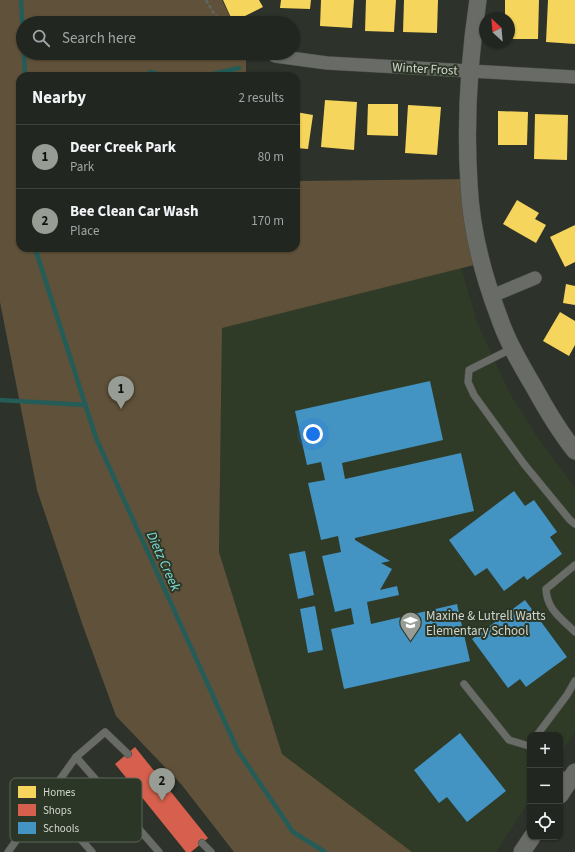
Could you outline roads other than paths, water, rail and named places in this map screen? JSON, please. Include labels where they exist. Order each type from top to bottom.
[{"type":"street","points":[[478,0],[471,70],[468,154],[469,185],[478,248],[499,318],[520,364],[547,411],[575,451]]},
{"type":"street","name":"Winter Frost","points":[[300,59],[327,63],[575,77]]},
{"type":"street","points":[[492,296],[535,278]]},
{"type":"street","points":[[522,852],[530,840]]},
{"type":"lane","points":[[513,348],[468,370],[468,382],[474,395],[524,464],[570,520],[575,524]]},
{"type":"lane","points":[[575,565],[546,589],[549,604],[575,632]]},
{"type":"lane","points":[[539,732],[567,695],[575,681]]},
{"type":"lane","points":[[464,684],[509,740],[527,745]]},
{"type":"lane","points":[[60,778],[76,757],[105,732],[128,754]]},
{"type":"lane","points":[[76,757],[94,778]]},
{"type":"lane","points":[[142,833],[159,852]]},
{"type":"lane","points":[[8,852],[15,842]]},
{"type":"lane","points":[[83,842],[92,852]]},
{"type":"lane","points":[[202,843],[210,852]]},
{"type":"waterway","name":"Dietz Creek","points":[[21,0],[22,16]]},
{"type":"waterway","name":"Dietz Creek","points":[[24,60],[25,72]]},
{"type":"waterway","points":[[222,72],[239,68]]},
{"type":"waterway","name":"Dietz Creek","points":[[36,252],[96,438],[238,751],[293,832],[325,852]]},
{"type":"waterway","points":[[0,400],[86,405]]},
{"type":"place","name":"Deer Creek Park","points":[[121,409]]},
{"type":"place","name":"Maxine & Lutrell Watts Elementary School","points":[[411,642]]},
{"type":"place","name":"Bee Clean Car Wash","points":[[162,801]]}]
